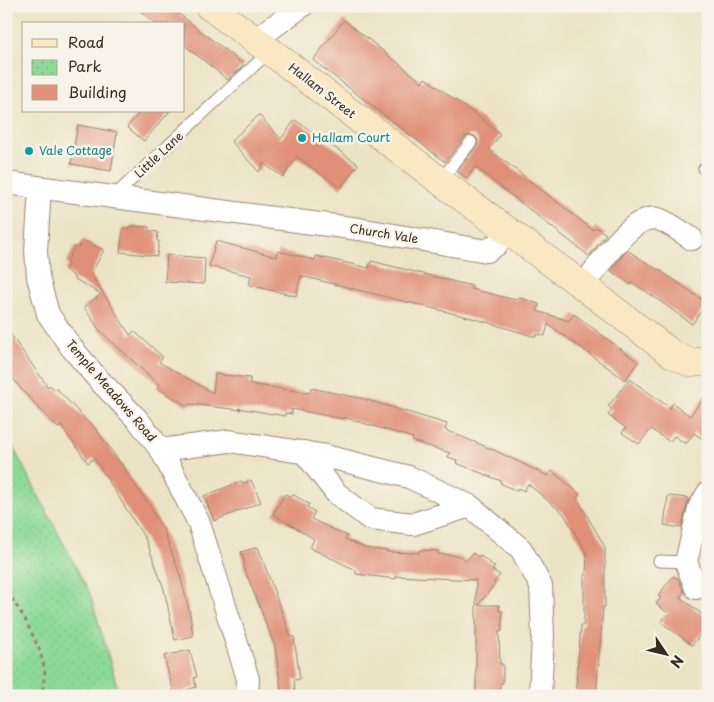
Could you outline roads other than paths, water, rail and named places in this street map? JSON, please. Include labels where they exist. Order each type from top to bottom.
[{"type":"street","name":"Hallam Street","points":[[209,6],[507,231]]},
{"type":"street","name":"Little Lane","points":[[262,45],[302,6]]},
{"type":"street","name":"Church Vale","points":[[6,183],[359,230],[487,250],[496,245],[507,231]]},
{"type":"street","name":"Temple Meadows Road","points":[[40,188],[36,251],[38,277],[48,314],[70,347],[138,420],[161,450],[199,524],[248,679],[247,696]]},
{"type":"street","points":[[583,286],[618,240],[628,230],[642,221],[658,219],[692,239]]},
{"type":"street","points":[[507,231],[672,354],[691,363],[706,365]]},
{"type":"street","name":"Temple Meadows Road","points":[[161,450],[229,441],[322,455],[410,477],[470,506],[521,549],[541,586],[544,636],[540,696]]},
{"type":"street","points":[[304,452],[336,493],[370,519],[413,524],[470,506]]},
{"type":"street","points":[[696,588],[686,562],[705,505]]},
{"type":"lane","name":"Little Lane","points":[[113,197],[262,45]]},
{"type":"lane","points":[[440,182],[471,142]]},
{"type":"lane","points":[[659,562],[686,562]]},
{"type":"place","name":"Hallam Court","points":[[302,138]]},
{"type":"place","name":"Vale Cottage","points":[[29,151]]}]
